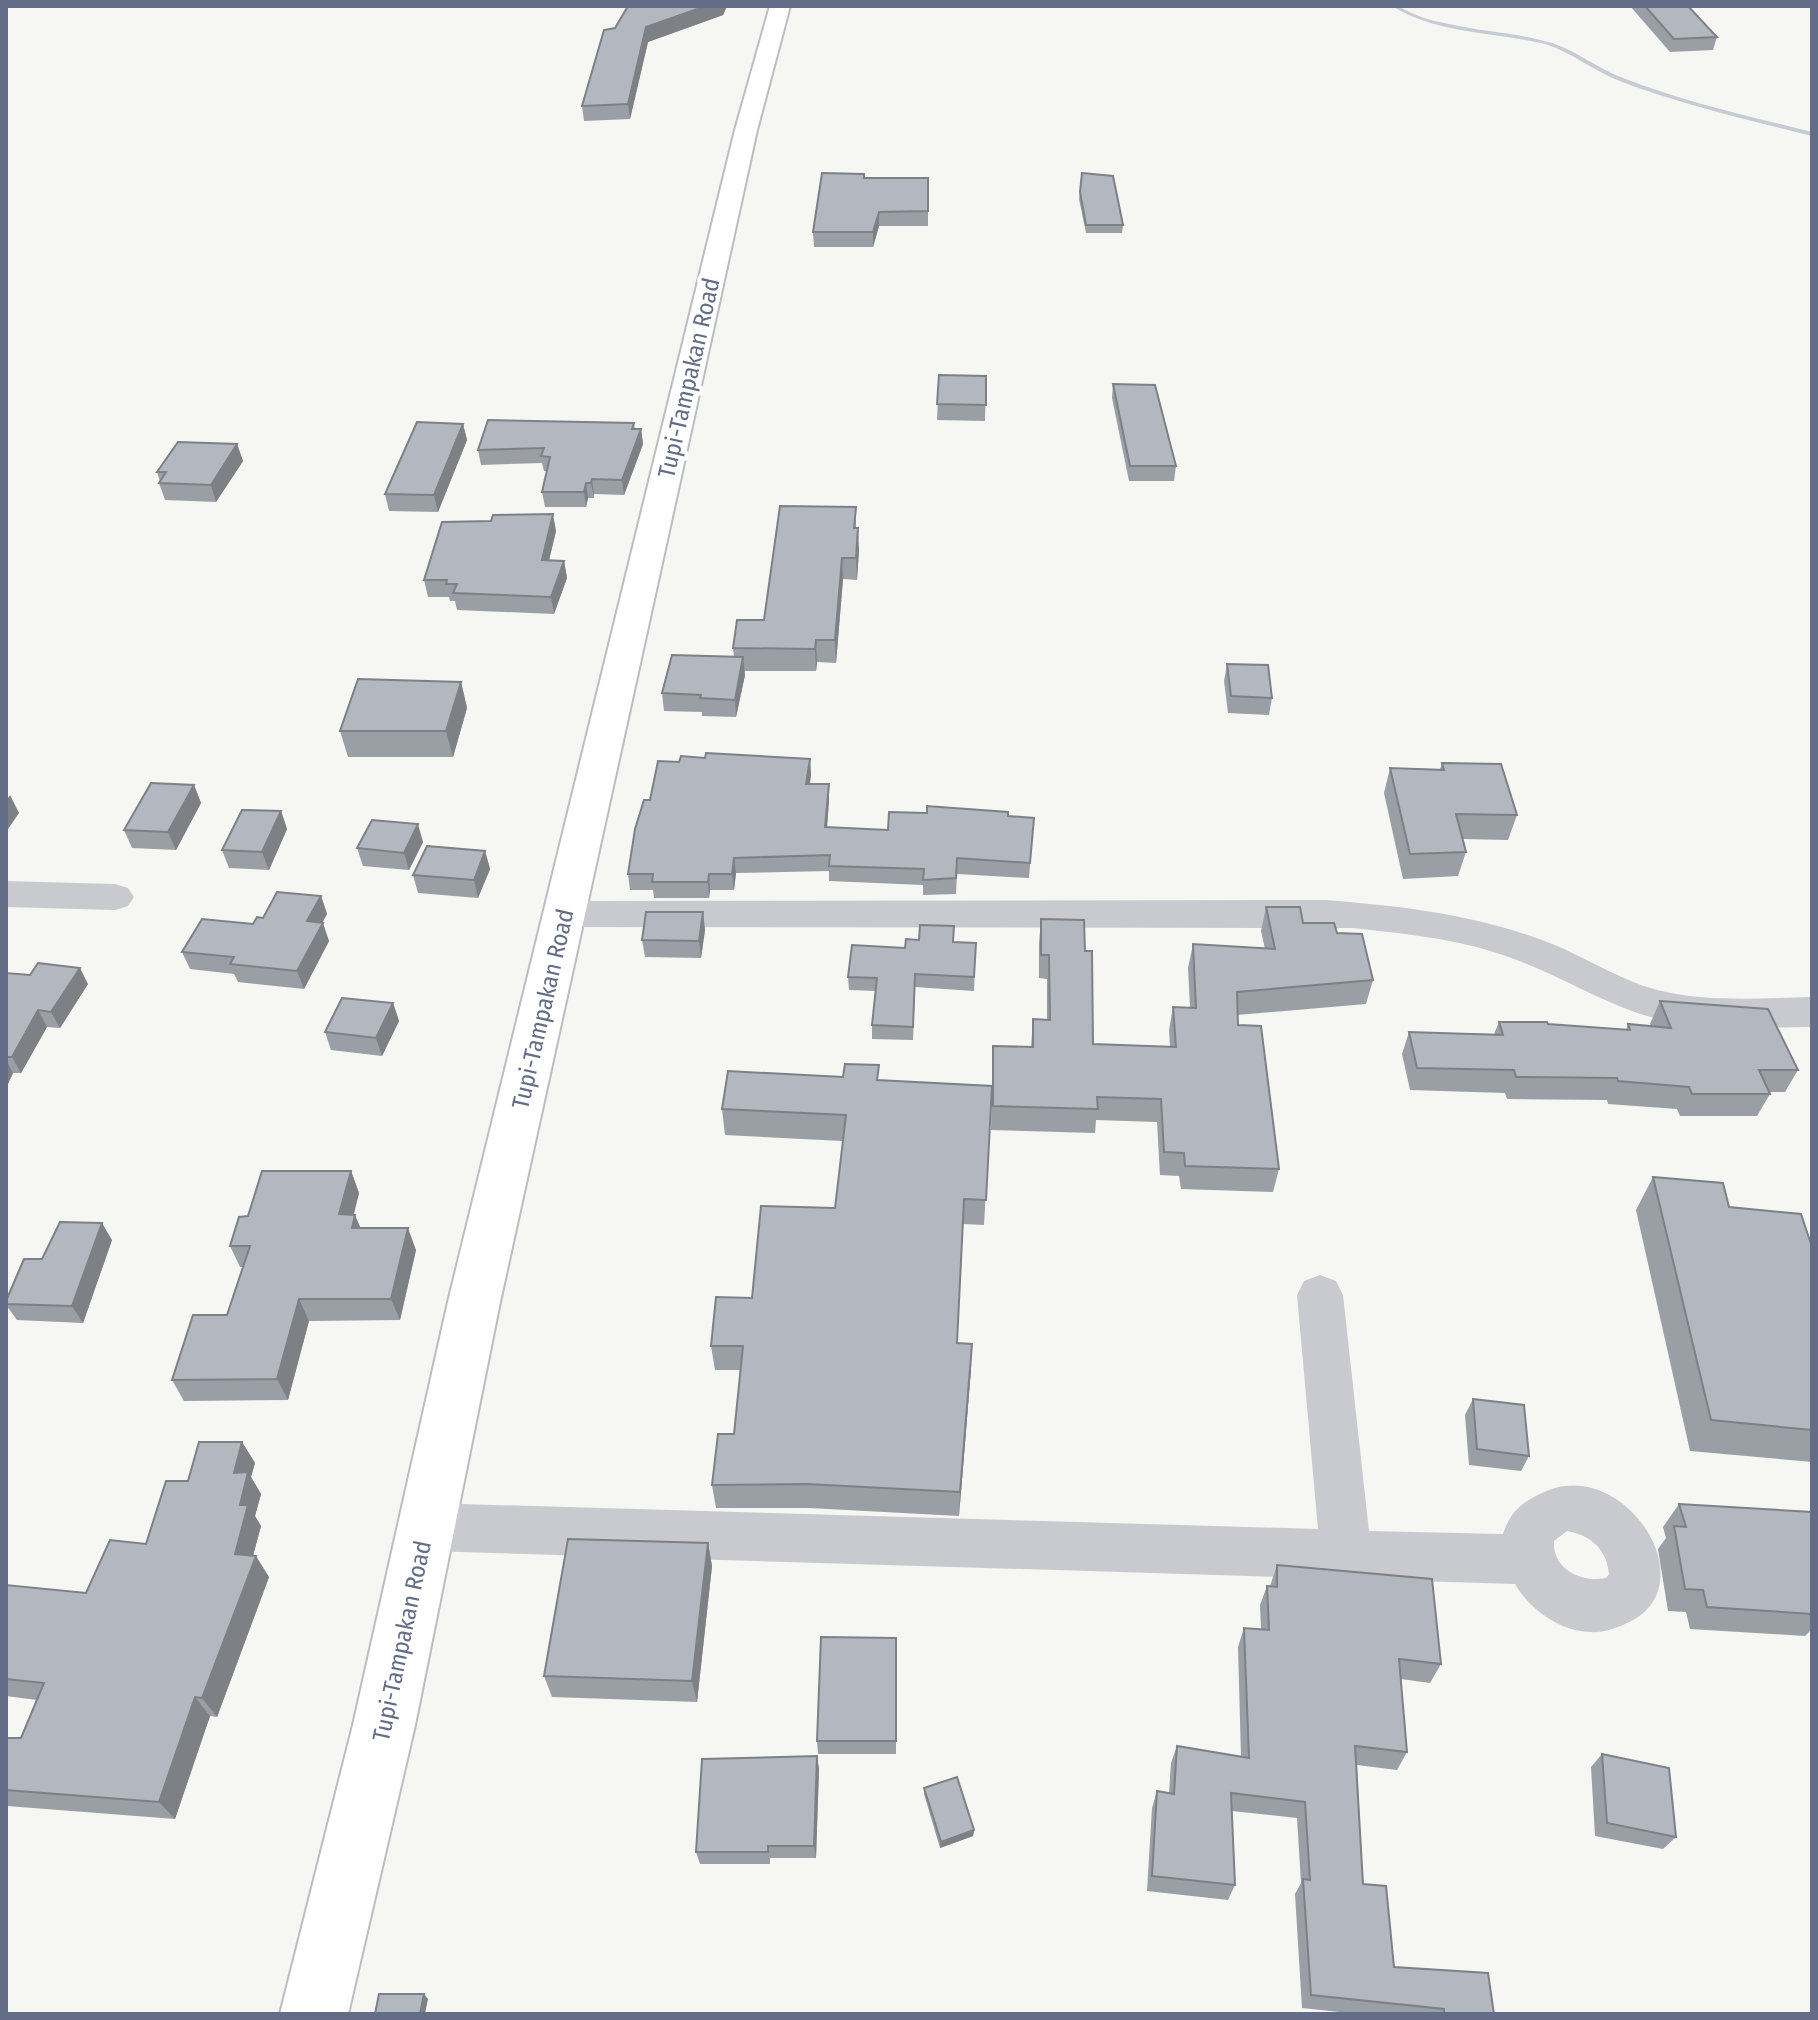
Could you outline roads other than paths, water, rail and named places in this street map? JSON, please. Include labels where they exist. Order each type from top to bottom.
[{"type":"main road","name":"Tupi-Tampakan Road","points":[[314,2014],[384,1725],[474,1302],[746,130],[780,6]]},
{"type":"street","points":[[6,894],[115,897]]},
{"type":"street","points":[[566,914],[1326,913],[1451,926],[1494,937],[1531,950],[1648,1003],[1714,1012],[1812,1012]]},
{"type":"street","points":[[1320,1295],[1346,1555]]},
{"type":"street","points":[[427,1527],[1529,1560]]},
{"type":"waterway","points":[[1394,6],[1412,15],[1450,26],[1547,43],[1604,72],[1661,94],[1812,134]]}]
